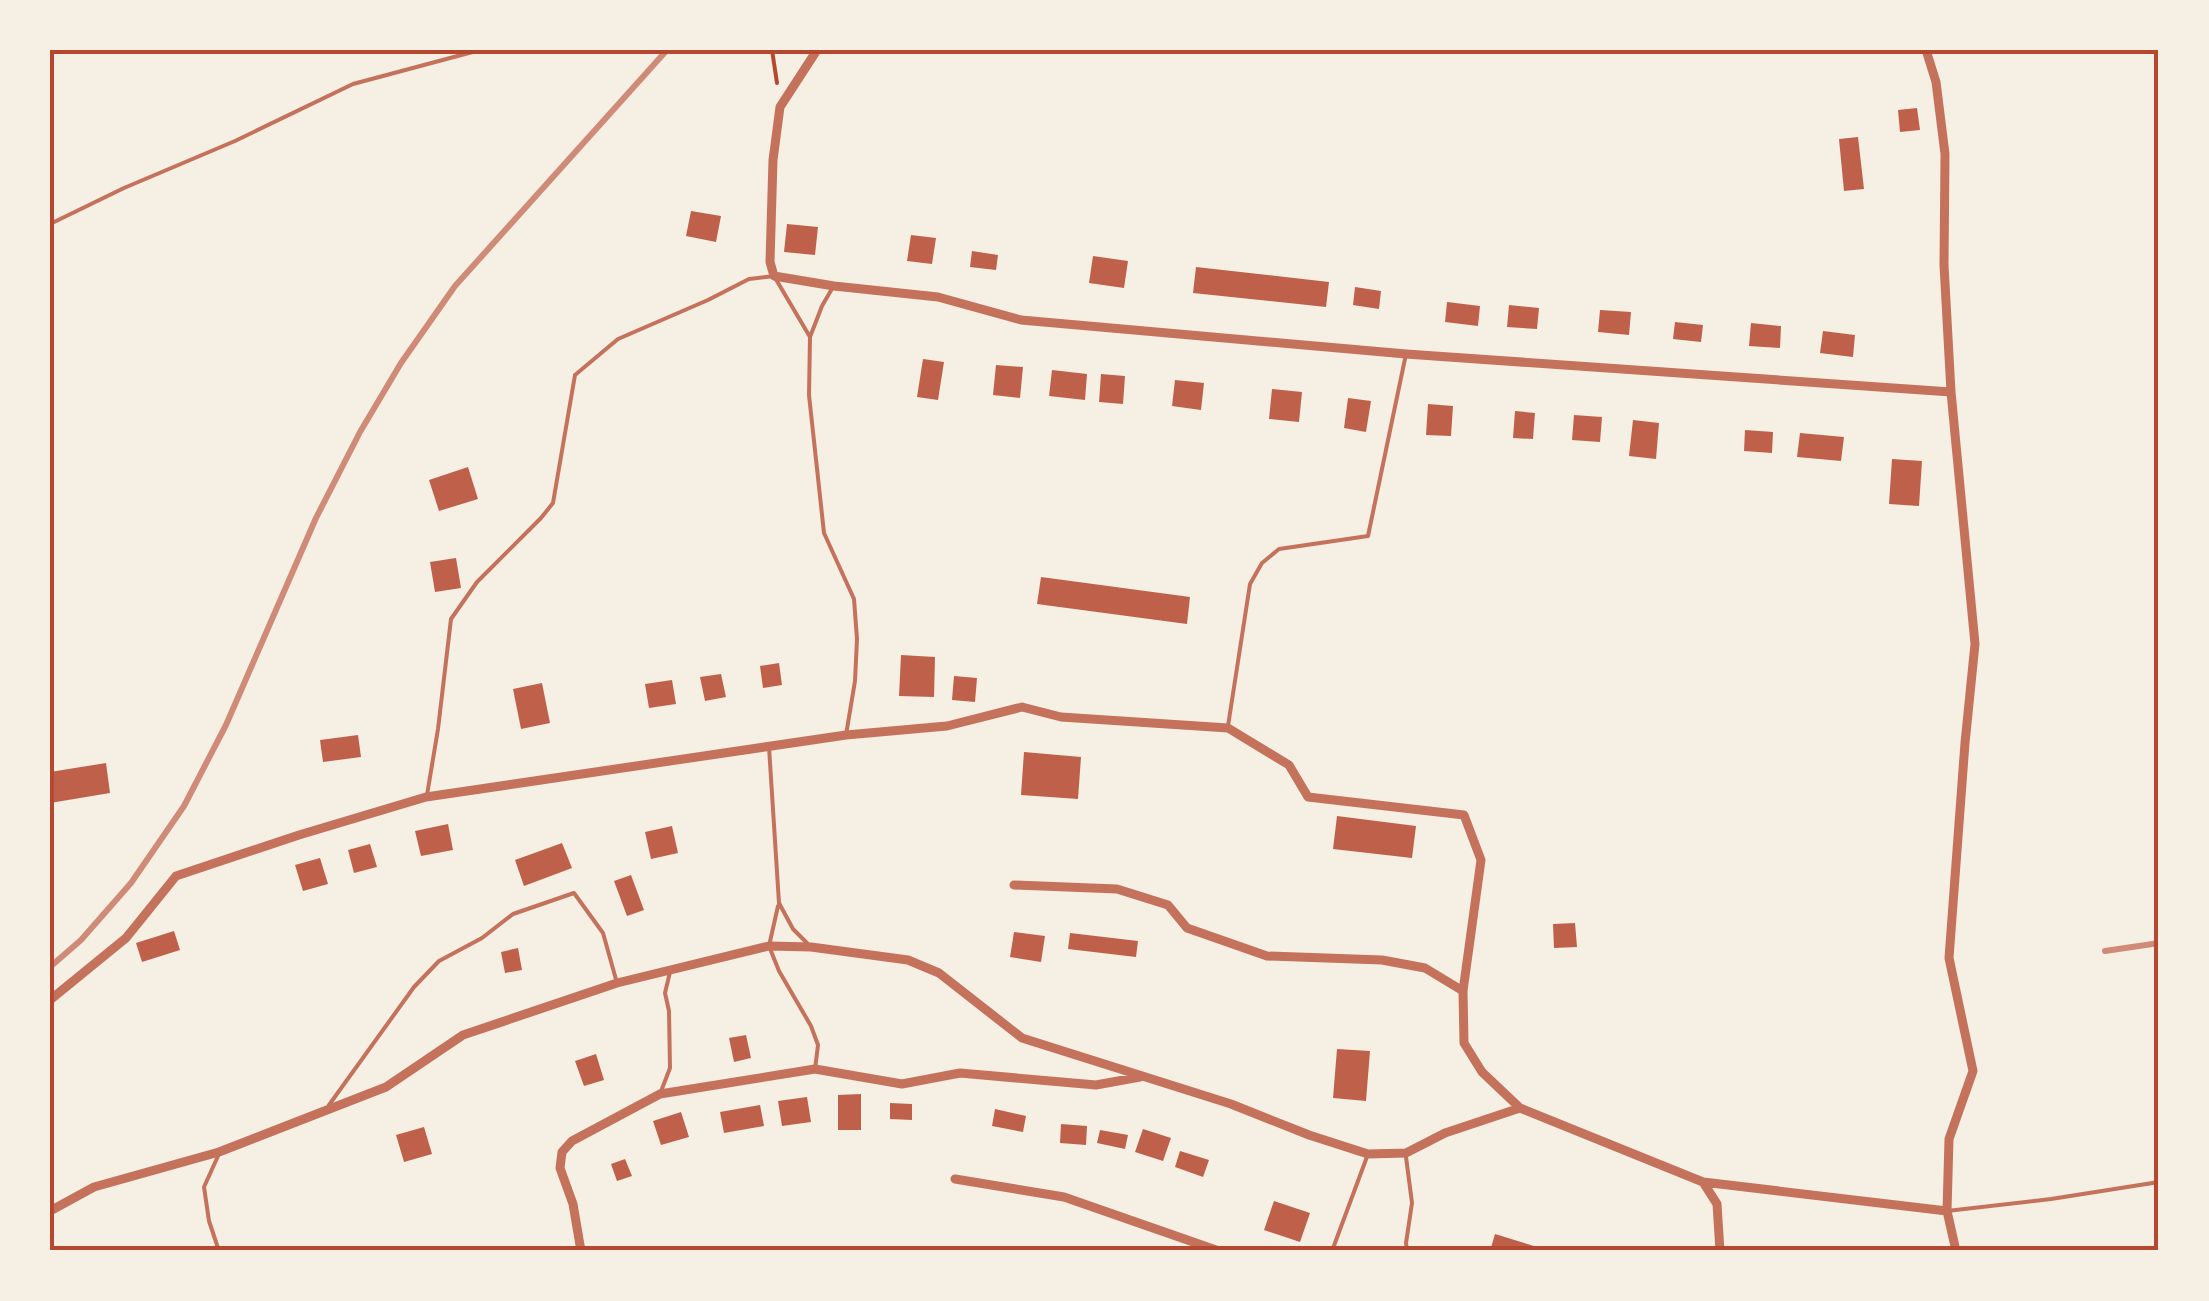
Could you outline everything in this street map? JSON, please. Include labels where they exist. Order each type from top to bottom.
[{"type":"street","points":[[818,50],[780,108],[772,177],[770,262],[774,276],[938,297],[1021,320],[1406,354],[1951,392]]},
{"type":"street","points":[[1926,50],[1936,82],[1945,154],[1944,266],[1951,392],[1976,644],[1949,958],[1973,1071],[1949,1138],[1947,1211],[1956,1251]]},
{"type":"street","points":[[50,1000],[126,938],[176,876],[426,797],[846,735],[946,726],[1022,707],[1061,717],[1228,728],[1289,765],[1308,797],[1464,814],[1482,860],[1463,991],[1464,1043],[1482,1072],[1520,1108],[1703,1182],[1947,1211]]},
{"type":"street","points":[[1014,885],[1116,888],[1168,906],[1187,928],[1268,956],[1382,960],[1425,968],[1463,991]]},
{"type":"street","points":[[50,1211],[94,1187],[219,1152],[386,1086],[463,1035],[617,982],[769,946],[811,947],[908,960],[939,973],[1022,1038],[1231,1104],[1368,1154],[1406,1153],[1445,1133],[1520,1108]]},
{"type":"street","points":[[580,1251],[573,1204],[560,1168],[562,1152],[572,1141],[660,1094],[814,1068],[902,1084],[960,1073],[1096,1085],[1144,1076]]},
{"type":"street","points":[[956,1179],[1064,1197],[1219,1251]]},
{"type":"street","points":[[1703,1182],[1717,1204],[1720,1251]]},
{"type":"lane","points":[[50,224],[353,84],[480,50]]},
{"type":"lane","points":[[426,797],[451,619],[477,582],[553,502],[575,375],[618,339],[749,279],[774,276],[810,337]]},
{"type":"lane","points":[[834,286],[810,337],[809,395],[824,533],[854,599],[855,681],[846,735]]},
{"type":"lane","points":[[1228,728],[1250,584],[1262,563],[1280,549],[1368,536],[1406,354]]},
{"type":"lane","points":[[770,748],[779,904],[769,946],[818,1044],[814,1068]]},
{"type":"lane","points":[[324,1111],[414,987],[439,961],[482,938],[513,914],[574,893],[603,933],[617,982]]},
{"type":"lane","points":[[779,904],[793,929],[811,947]]},
{"type":"lane","points":[[660,1094],[670,1068],[665,993],[670,970]]},
{"type":"lane","points":[[219,1152],[204,1188],[209,1222],[219,1251]]},
{"type":"lane","points":[[1406,1153],[1412,1203],[1407,1251]]},
{"type":"lane","points":[[1332,1251],[1368,1154]]},
{"type":"lane","points":[[1947,1211],[2159,1182]]},
{"type":"path","points":[[772,50],[780,108]]},
{"type":"building","points":[[1917,108],[1920,130],[1900,132],[1898,110]]},
{"type":"building","points":[[1858,137],[1864,189],[1844,191],[1839,139]]},
{"type":"building","points":[[691,211],[721,216],[716,242],[686,236]]},
{"type":"building","points":[[787,224],[818,227],[815,255],[784,252]]},
{"type":"building","points":[[911,235],[936,238],[932,264],[907,261]]},
{"type":"building","points":[[972,251],[998,255],[996,270],[970,267]]},
{"type":"building","points":[[1093,256],[1128,261],[1124,288],[1089,283]]},
{"type":"building","points":[[1196,267],[1329,282],[1326,307],[1193,293]]},
{"type":"building","points":[[1355,287],[1381,291],[1379,309],[1353,305]]},
{"type":"building","points":[[1447,302],[1480,306],[1478,326],[1445,322]]},
{"type":"building","points":[[1509,305],[1539,308],[1537,329],[1507,327]]},
{"type":"building","points":[[1600,310],[1631,312],[1629,335],[1598,332]]},
{"type":"building","points":[[1675,322],[1703,325],[1701,342],[1673,339]]},
{"type":"building","points":[[1751,323],[1781,326],[1780,348],[1749,346]]},
{"type":"building","points":[[1823,331],[1855,335],[1853,357],[1820,353]]},
{"type":"building","points":[[923,359],[944,362],[938,400],[917,397]]},
{"type":"building","points":[[996,365],[1023,367],[1020,398],[993,395]]},
{"type":"building","points":[[1052,370],[1087,374],[1085,400],[1049,396]]},
{"type":"building","points":[[1101,374],[1125,376],[1123,404],[1099,402]]},
{"type":"building","points":[[1175,380],[1204,383],[1201,410],[1172,406]]},
{"type":"building","points":[[1272,389],[1302,392],[1299,422],[1269,419]]},
{"type":"building","points":[[1348,398],[1371,401],[1366,432],[1344,428]]},
{"type":"building","points":[[1428,404],[1453,406],[1451,436],[1426,435]]},
{"type":"building","points":[[1515,411],[1535,413],[1533,439],[1513,438]]},
{"type":"building","points":[[1574,415],[1602,417],[1600,442],[1572,440]]},
{"type":"building","points":[[1633,420],[1659,423],[1656,459],[1629,456]]},
{"type":"building","points":[[1745,430],[1773,432],[1772,453],[1744,451]]},
{"type":"building","points":[[1800,433],[1844,437],[1841,461],[1797,457]]},
{"type":"building","points":[[1892,459],[1922,461],[1919,506],[1889,504]]},
{"type":"building","points":[[468,467],[478,499],[439,511],[429,480]]},
{"type":"building","points":[[456,558],[461,588],[435,592],[430,562]]},
{"type":"building","points":[[1041,577],[1190,597],[1187,624],[1037,604]]},
{"type":"building","points":[[901,655],[935,657],[934,697],[899,696]]},
{"type":"building","points":[[779,663],[782,685],[763,688],[760,666]]},
{"type":"building","points":[[721,674],[726,697],[705,701],[700,677]]},
{"type":"building","points":[[954,676],[977,678],[975,702],[952,700]]},
{"type":"building","points":[[672,680],[676,704],[649,708],[645,684]]},
{"type":"building","points":[[542,683],[550,723],[521,729],[513,689]]},
{"type":"building","points":[[358,735],[361,757],[323,762],[320,740]]},
{"type":"building","points":[[1024,752],[1081,757],[1078,799],[1021,795]]},
{"type":"building","points":[[106,763],[110,793],[50,803],[50,772]]},
{"type":"building","points":[[1337,816],[1416,826],[1412,858],[1333,849]]},
{"type":"building","points":[[448,824],[453,850],[421,856],[415,831]]},
{"type":"building","points":[[672,826],[678,853],[651,859],[645,832]]},
{"type":"building","points":[[562,843],[572,868],[524,886],[515,860]]},
{"type":"building","points":[[370,844],[377,867],[354,873],[348,850]]},
{"type":"building","points":[[320,858],[328,884],[303,891],[295,865]]},
{"type":"building","points":[[631,875],[644,910],[627,916],[614,881]]},
{"type":"building","points":[[1575,923],[1577,947],[1554,948],[1553,924]]},
{"type":"building","points":[[174,931],[180,950],[142,962],[136,943]]},
{"type":"building","points":[[1014,932],[1045,936],[1041,962],[1010,957]]},
{"type":"building","points":[[1070,933],[1138,941],[1136,957],[1068,949]]},
{"type":"building","points":[[518,948],[522,970],[505,973],[501,952]]},
{"type":"building","points":[[746,1035],[751,1058],[734,1062],[729,1038]]},
{"type":"building","points":[[1337,1049],[1370,1051],[1366,1101],[1333,1098]]},
{"type":"building","points":[[596,1054],[604,1080],[584,1086],[575,1061]]},
{"type":"building","points":[[861,1094],[861,1130],[838,1130],[838,1095]]},
{"type":"building","points":[[807,1097],[811,1122],[782,1126],[778,1101]]},
{"type":"building","points":[[890,1103],[912,1104],[912,1120],[890,1119]]},
{"type":"building","points":[[760,1105],[764,1126],[724,1133],[720,1112]]},
{"type":"building","points":[[995,1109],[1026,1116],[1023,1132],[992,1126]]},
{"type":"building","points":[[681,1112],[689,1137],[661,1145],[653,1121]]},
{"type":"building","points":[[1061,1124],[1087,1126],[1086,1145],[1060,1143]]},
{"type":"building","points":[[424,1127],[432,1154],[404,1162],[396,1135]]},
{"type":"building","points":[[1143,1129],[1171,1138],[1163,1161],[1135,1152]]},
{"type":"building","points":[[1100,1130],[1128,1135],[1125,1149],[1097,1143]]},
{"type":"building","points":[[1180,1151],[1209,1160],[1203,1177],[1175,1167]]},
{"type":"building","points":[[625,1159],[632,1176],[617,1181],[611,1164]]},
{"type":"building","points":[[1274,1201],[1310,1213],[1300,1242],[1264,1230]]},
{"type":"building","points":[[1495,1234],[1537,1247],[1535,1251],[1490,1251]]},
{"type":"railway","points":[[50,967],[81,940],[131,883],[184,806],[226,725],[316,518],[401,363],[455,286],[667,50]]},
{"type":"railway","points":[[2105,951],[2159,943]]}]
